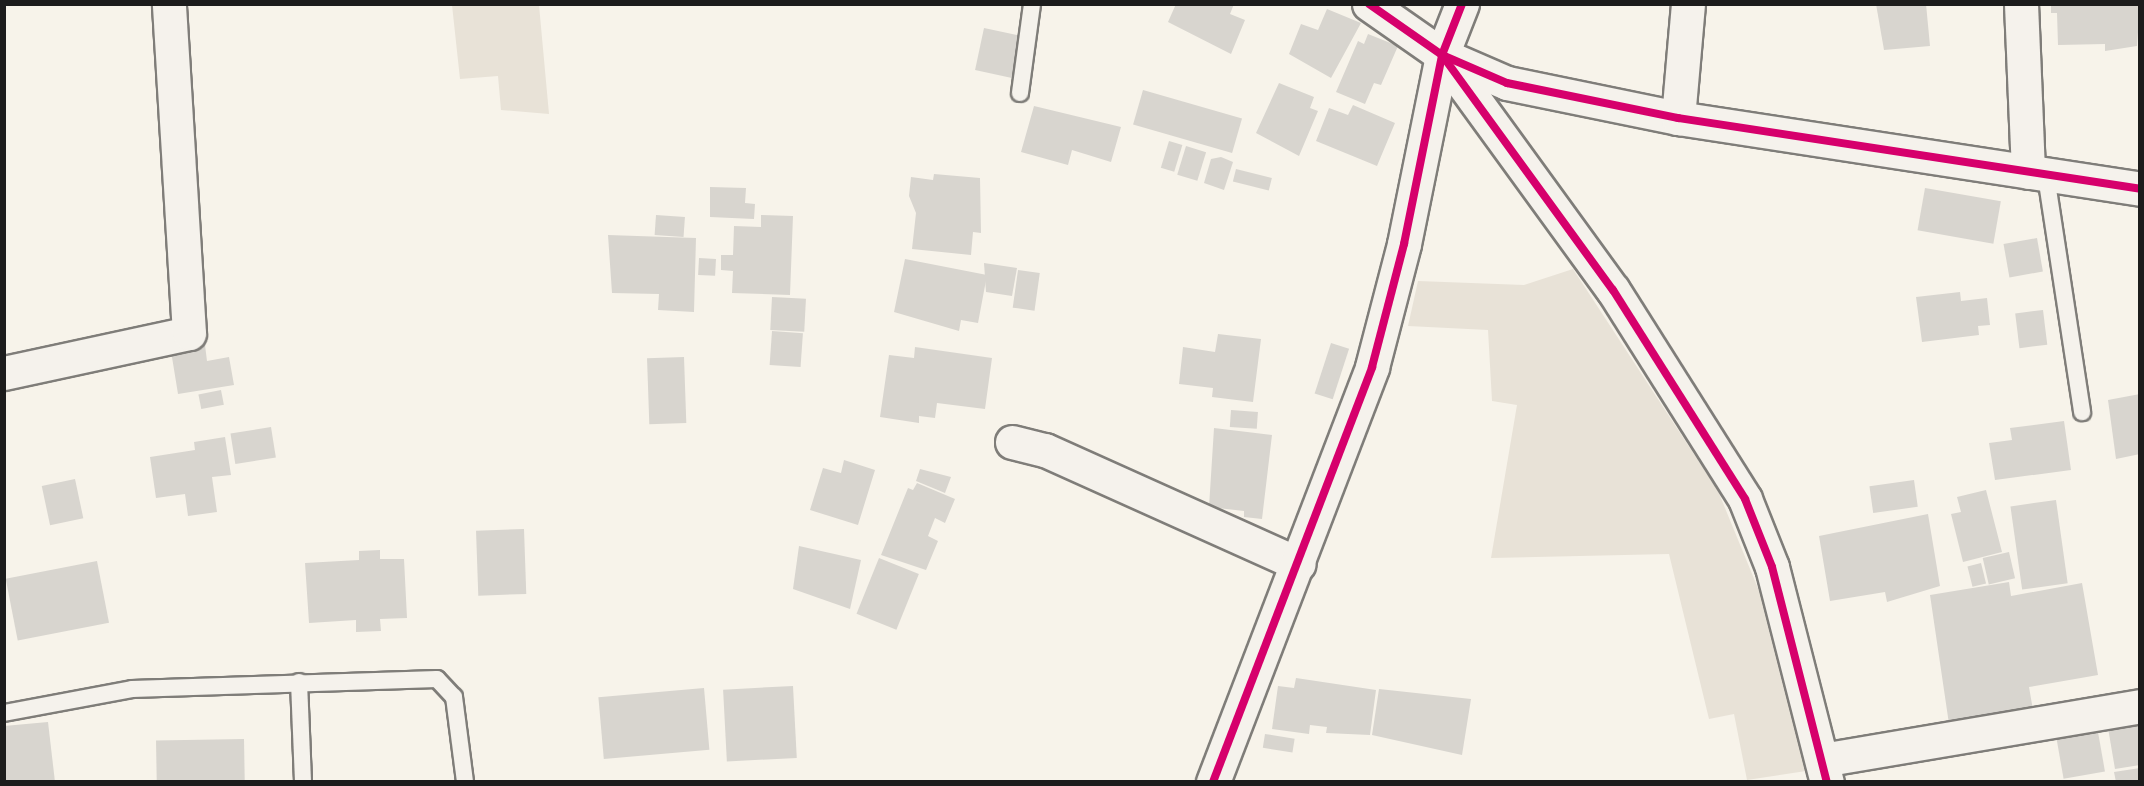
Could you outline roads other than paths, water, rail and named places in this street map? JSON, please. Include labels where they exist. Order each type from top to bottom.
[{"type":"street","points":[[4,373],[189,333],[169,4]]},
{"type":"street","points":[[1369,4],[1442,56],[1507,83],[1678,118],[2139,189]]},
{"type":"street","points":[[1213,782],[1299,564],[1372,367],[1404,244],[1442,56],[1462,4]]},
{"type":"street","points":[[1678,118],[1688,4]]},
{"type":"street","points":[[2021,4],[2037,174]]},
{"type":"street","points":[[1442,56],[1613,290],[1745,499],[1772,567],[1825,771],[2139,706]]},
{"type":"street","points":[[1012,442],[1045,450],[1299,564]]},
{"type":"lane","points":[[1020,93],[1032,4]]},
{"type":"lane","points":[[2037,174],[2082,412]]},
{"type":"lane","points":[[4,713],[132,689],[437,679],[454,697],[465,782]]},
{"type":"lane","points":[[299,682],[303,782]]}]
